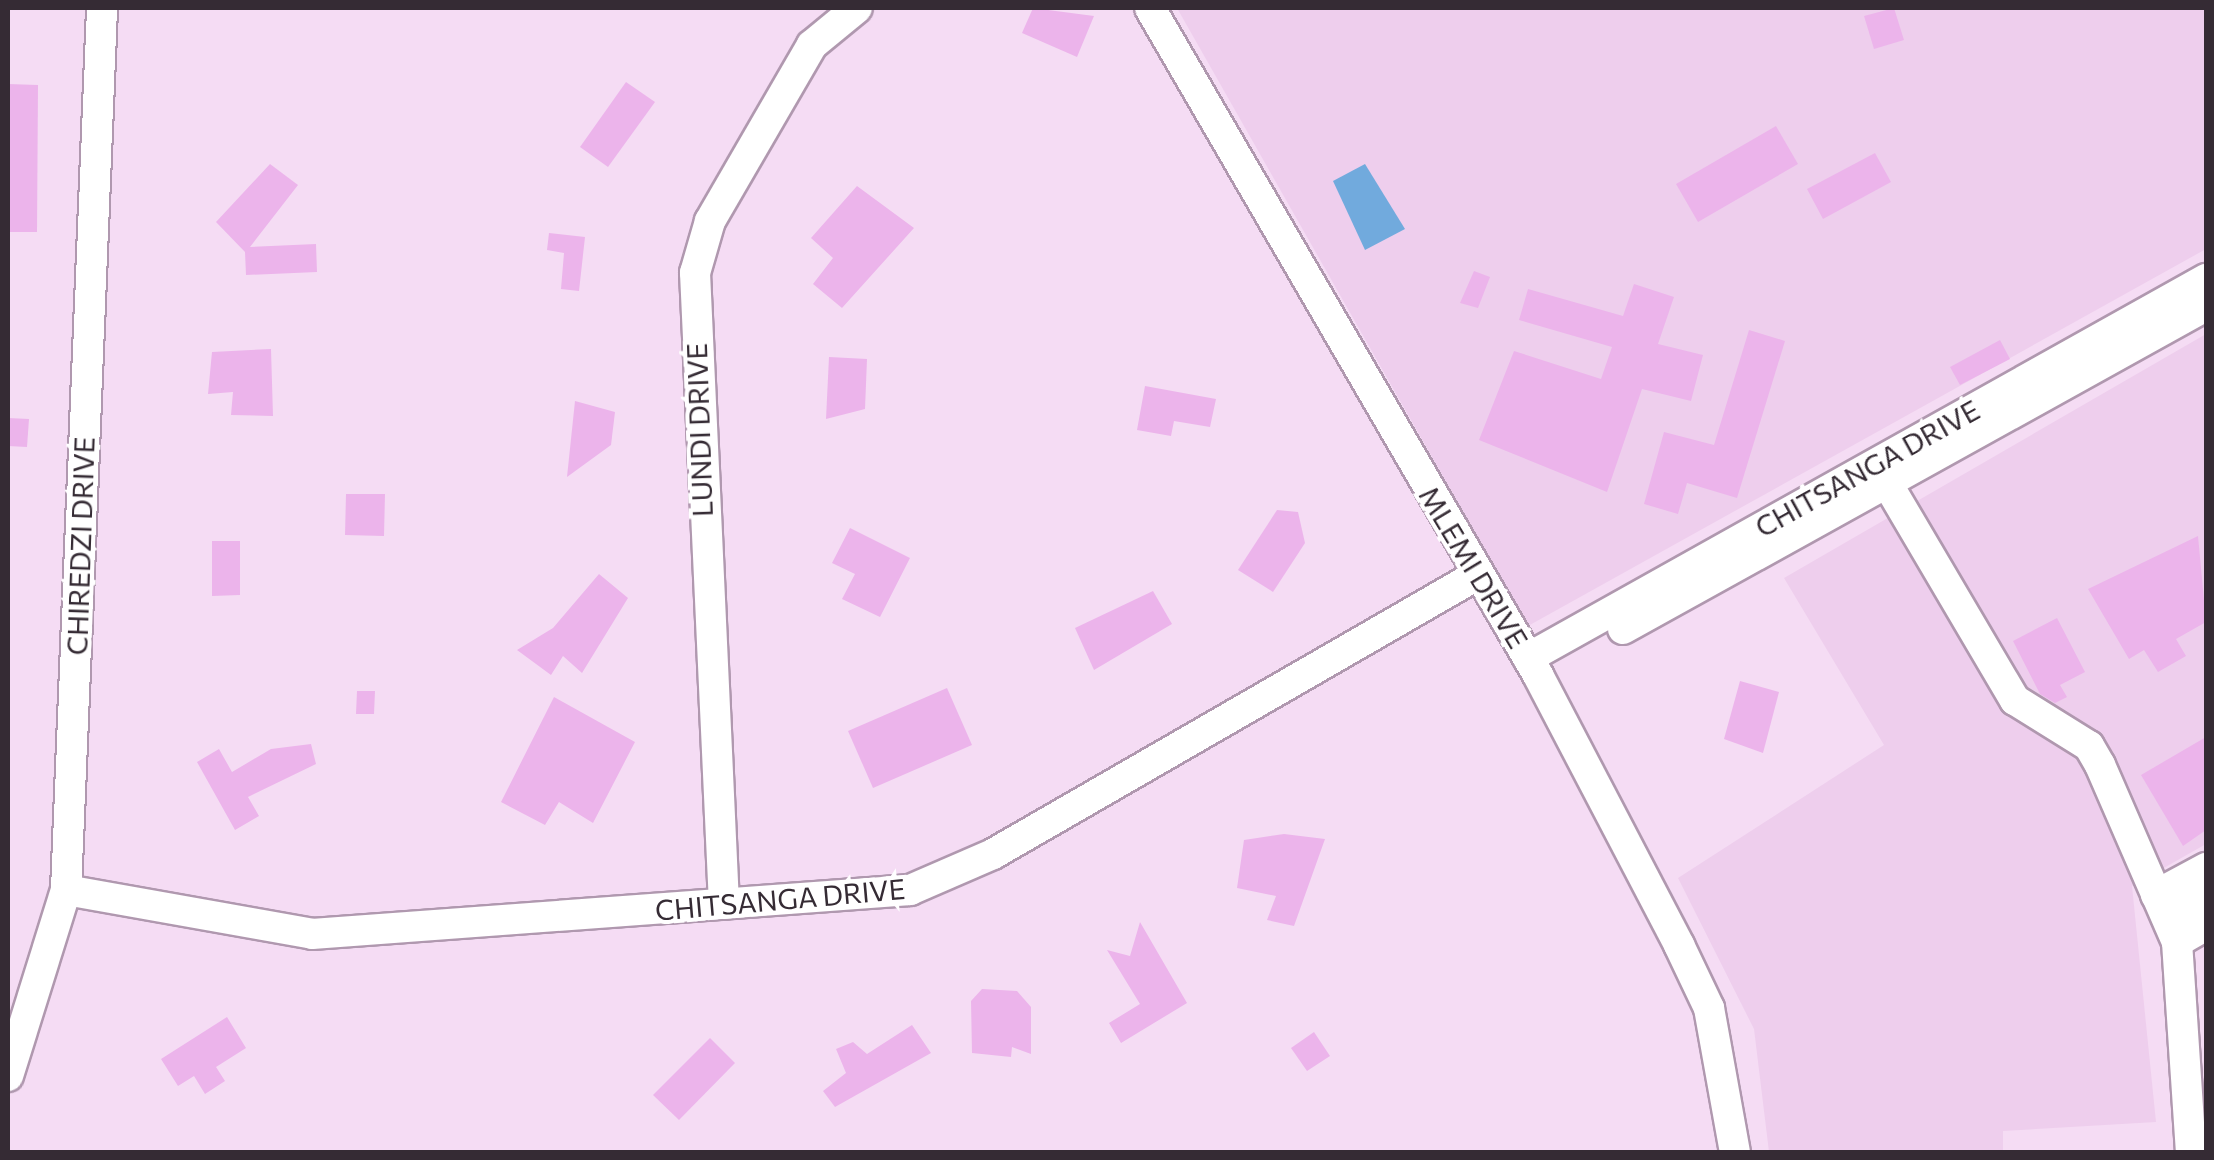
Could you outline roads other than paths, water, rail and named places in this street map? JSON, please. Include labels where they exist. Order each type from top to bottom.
[{"type":"street","name":"CHIREDZI DRIVE","points":[[8,1076],[66,890],[102,8]]},
{"type":"street","name":"LUNDI DRIVE","points":[[724,904],[695,272],[710,221],[812,44],[857,8]]},
{"type":"street","name":"MLEMI DRIVE","points":[[1150,8],[1533,667],[1709,1008],[1735,1152]]},
{"type":"street","name":"CHITSANGA DRIVE","points":[[1533,667],[2206,279]]},
{"type":"street","points":[[1533,667],[1887,483],[2206,306]]},
{"type":"street","points":[[1887,483],[2015,700],[2088,746],[2160,904],[2177,942],[2191,1152]]},
{"type":"street","name":"CHITSANGA DRIVE","points":[[66,890],[312,934],[910,890],[950,876],[1477,575]]},
{"type":"street","points":[[2160,904],[2206,868]]},
{"type":"street","points":[[2160,904],[2206,898]]},
{"type":"street","points":[[2177,942],[2206,926]]},
{"type":"water","points":[[1365,164],[1405,229],[1365,250],[1333,181]]}]
